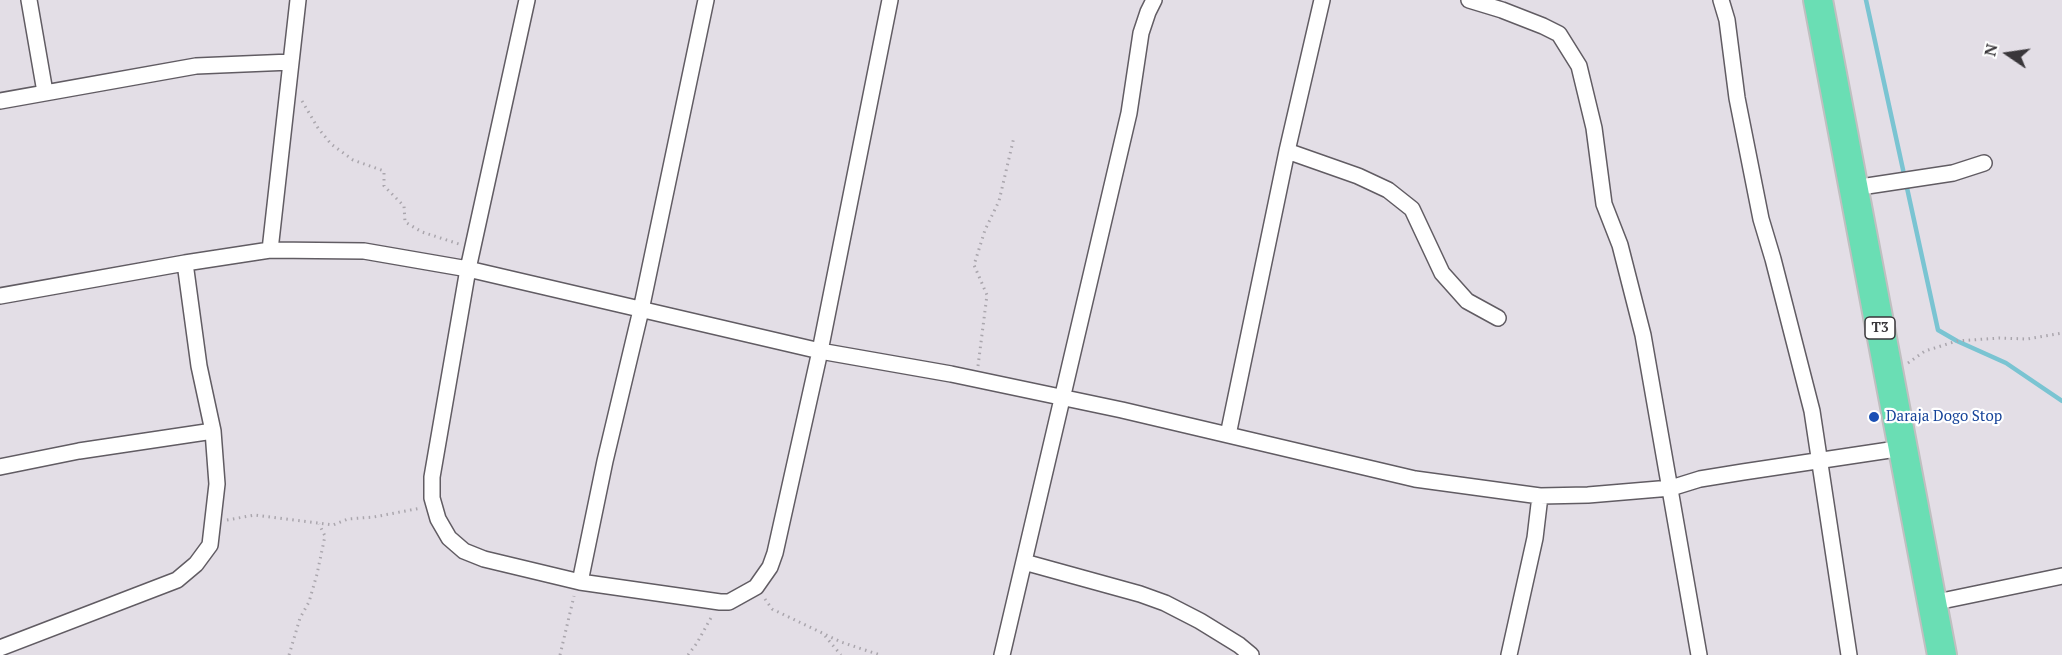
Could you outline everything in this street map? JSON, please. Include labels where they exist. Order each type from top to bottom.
[{"type":"highway","name":"T3","points":[[1818,0],[1866,186],[1889,377],[1942,655]]},
{"type":"street","points":[[29,0],[45,92]]},
{"type":"street","points":[[270,250],[298,0]]},
{"type":"street","points":[[527,0],[472,248],[432,477],[434,505],[438,519],[449,538],[464,552],[484,559],[579,581],[720,602],[729,602],[756,587],[770,567],[775,553],[819,351],[890,0]]},
{"type":"street","points":[[579,581],[641,310],[706,0]]},
{"type":"street","points":[[1002,655],[1061,397],[1101,238],[1129,112],[1141,33],[1154,0]]},
{"type":"street","points":[[1228,435],[1287,152],[1322,0]]},
{"type":"street","points":[[1469,0],[1502,10],[1559,34],[1579,66],[1594,128],[1604,204],[1620,245],[1643,335],[1699,655]]},
{"type":"street","points":[[1721,0],[1727,20],[1737,98],[1761,219],[1812,411],[1849,655]]},
{"type":"street","points":[[0,101],[196,66],[291,62]]},
{"type":"street","points":[[1287,152],[1358,176],[1388,190],[1412,209],[1442,273],[1467,300],[1498,318]]},
{"type":"street","points":[[1866,186],[1953,173],[1984,163]]},
{"type":"street","points":[[0,296],[270,250],[364,250],[468,269],[819,351],[977,379],[1061,397],[1414,478],[1540,496],[1588,495],[1671,488],[1700,479],[1732,473],[1903,448]]},
{"type":"street","points":[[0,648],[177,580],[196,564],[210,545],[217,484],[213,431],[199,366],[185,263]]},
{"type":"street","points":[[0,466],[79,451],[213,431]]},
{"type":"street","points":[[1509,655],[1535,537],[1540,496]]},
{"type":"street","points":[[1024,562],[1165,603],[1200,621],[1251,655]]},
{"type":"street","points":[[1932,603],[2062,576]]},
{"type":"path","points":[[288,80],[318,128],[331,144],[353,160],[384,171],[384,186],[404,206],[405,222],[435,237],[472,248]]},
{"type":"path","points":[[977,379],[987,295],[974,265],[985,230],[999,201],[1014,137]]},
{"type":"path","points":[[1889,377],[1919,354],[1938,345],[1965,340],[2027,339],[2062,333]]},
{"type":"path","points":[[213,523],[255,515],[333,525],[348,519],[434,505]]},
{"type":"path","points":[[289,655],[317,574],[325,536],[319,524]]},
{"type":"path","points":[[560,655],[579,581]]},
{"type":"path","points":[[756,587],[772,609],[842,642],[880,655]]},
{"type":"path","points":[[688,655],[698,643],[720,602]]},
{"type":"path","points":[[822,633],[841,655]]},
{"type":"waterway","points":[[1866,0],[1938,330],[2006,363],[2062,401]]},
{"type":"place","name":"Daraja Dogo Stop","points":[[1874,417]]}]
